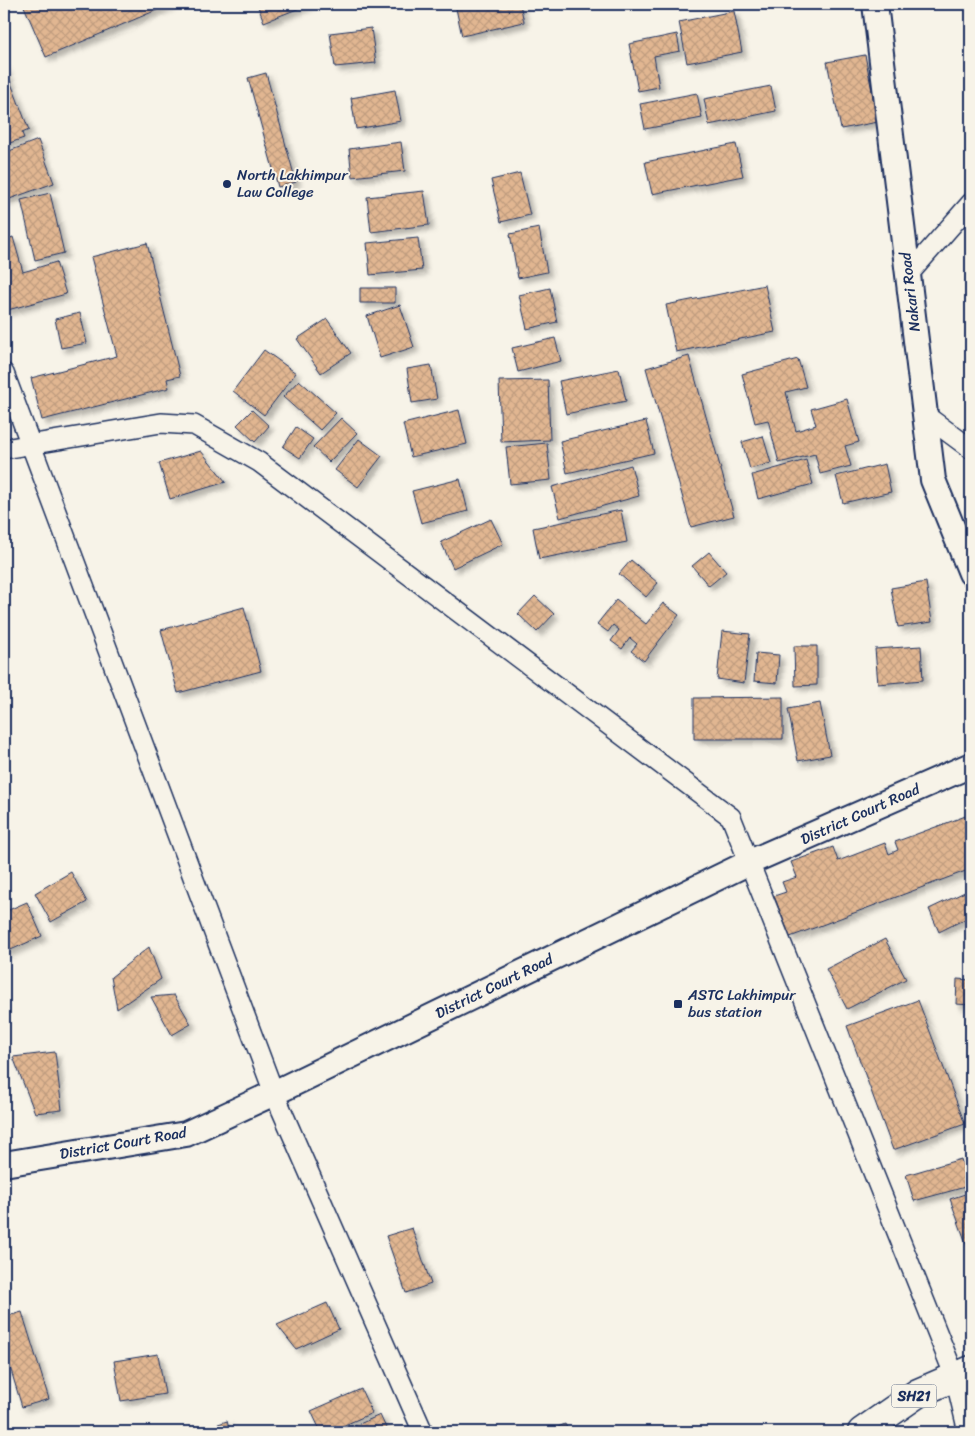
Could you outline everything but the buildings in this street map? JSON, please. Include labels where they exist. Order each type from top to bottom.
[{"type":"main road","name":"SH21","points":[[862,1432],[918,1393],[963,1373]]},
{"type":"street","name":"Nakari Road","points":[[875,4],[933,480],[971,573]]},
{"type":"street","points":[[908,276],[971,202]]},
{"type":"street","points":[[4,373],[274,1093],[423,1432]]},
{"type":"street","points":[[925,415],[971,450]]},
{"type":"street","points":[[4,449],[161,423],[194,425],[259,462],[731,817],[963,1373],[968,1432]]},
{"type":"street","name":"District Court Road","points":[[4,1164],[186,1134],[750,862],[971,765]]},
{"type":"place","name":"North Lakhimpur Law College","points":[[227,184]]},
{"type":"place","name":"ASTC Lakhimpur bus station","points":[[678,1004]]}]
